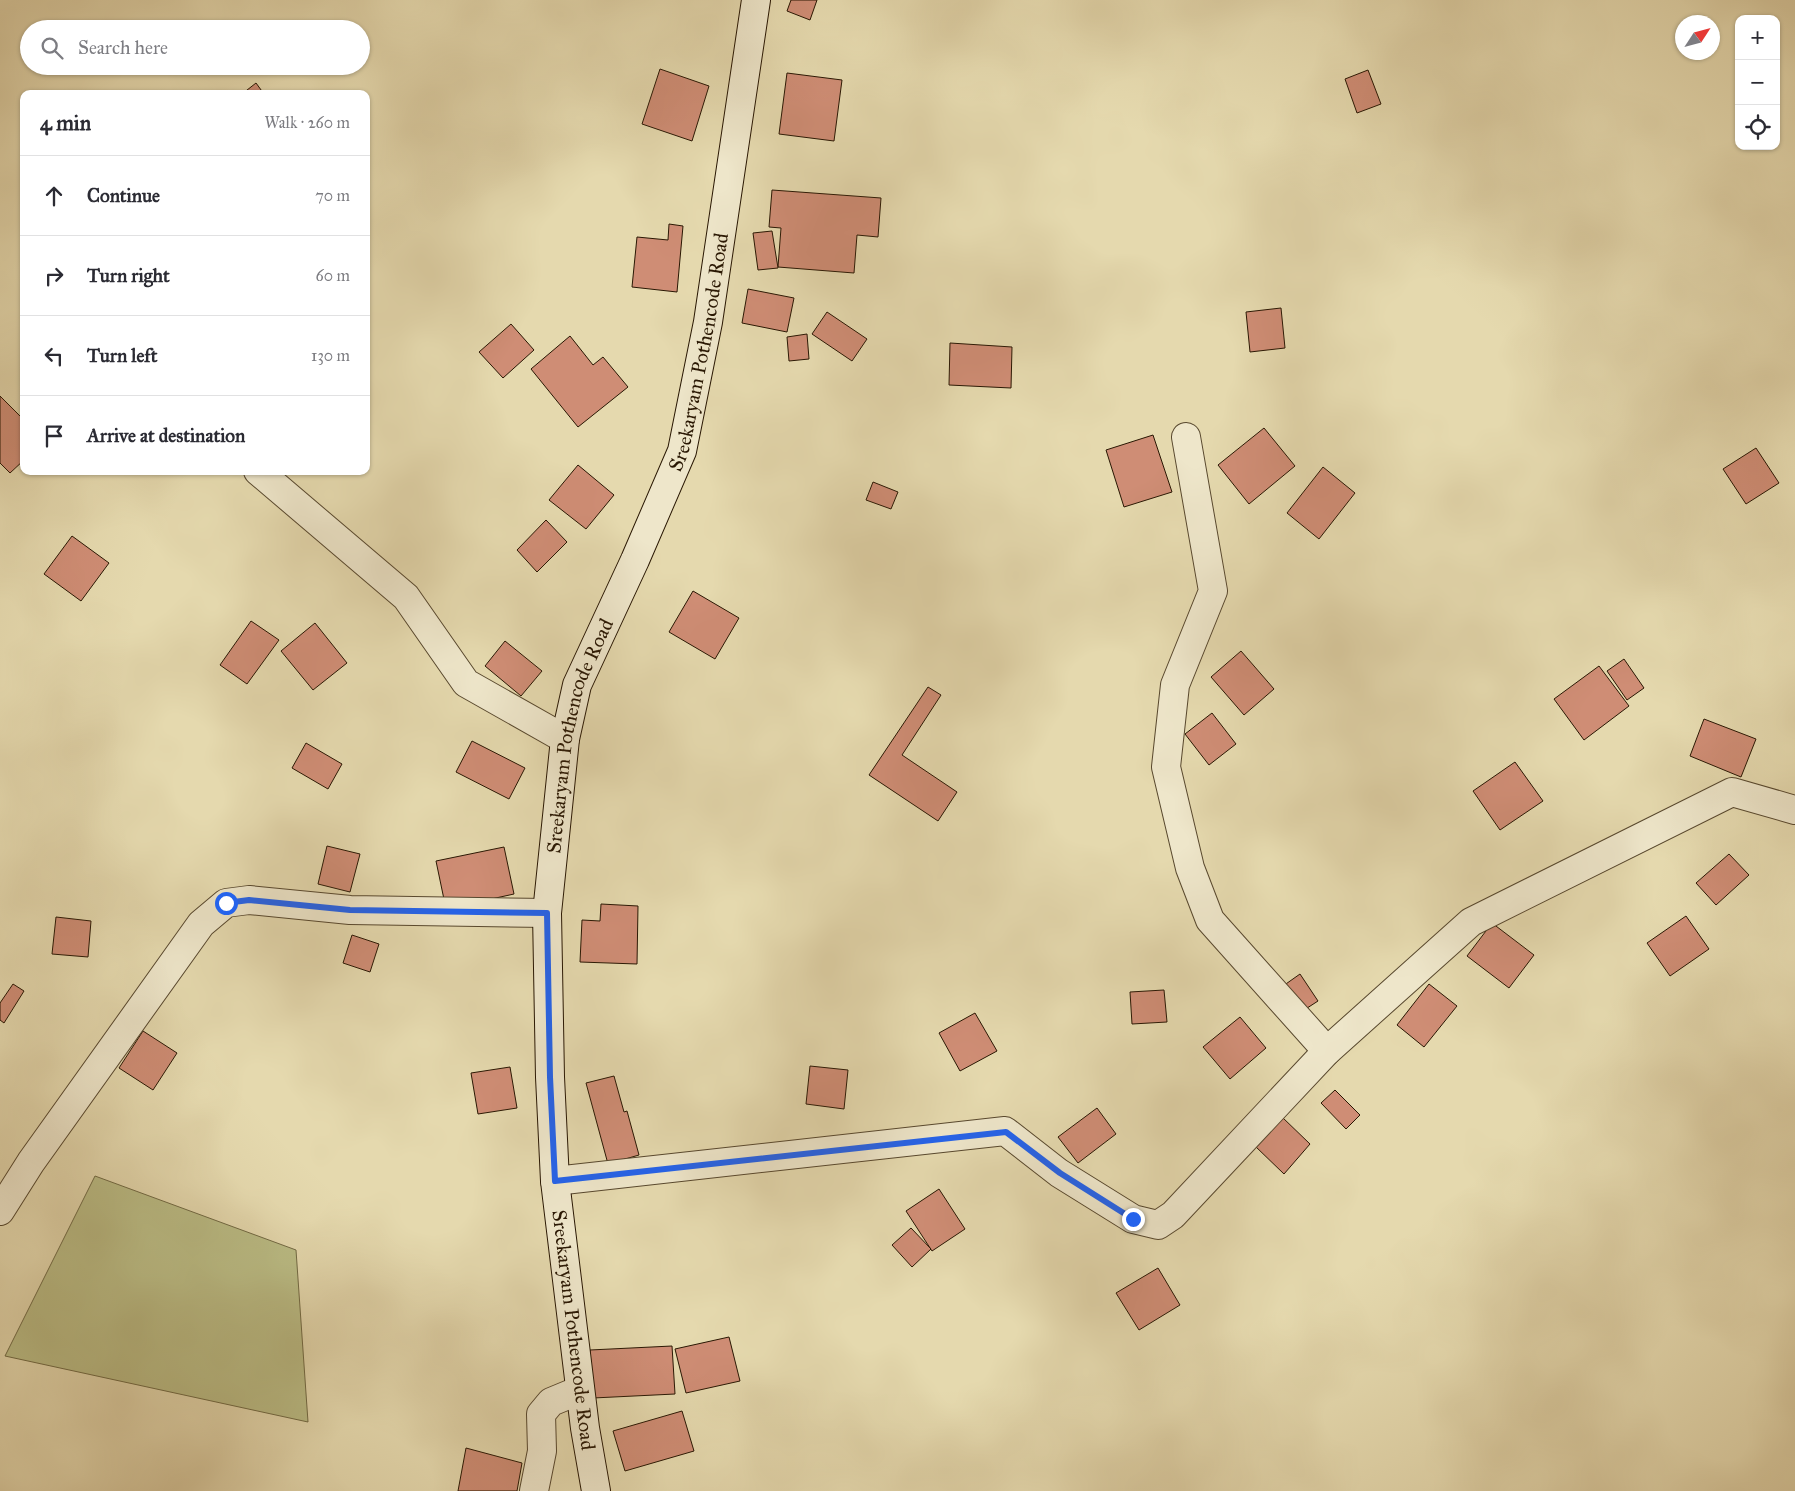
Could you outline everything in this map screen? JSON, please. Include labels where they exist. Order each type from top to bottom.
[{"type":"street","name":"Sreekaryam Pothencode Road","points":[[596,1491],[580,1390],[555,1181],[550,1077],[547,913],[566,739],[577,684],[635,560],[682,451],[708,322],[756,0]]},
{"type":"street","points":[[1186,437],[1213,591],[1175,685],[1166,767],[1190,868],[1210,920],[1327,1051]]},
{"type":"street","points":[[263,475],[406,597],[466,682],[566,739]]},
{"type":"street","points":[[555,1181],[1006,1132],[1060,1173],[1133,1219],[1158,1225],[1173,1215],[1327,1051],[1471,922],[1732,792],[1795,810]]},
{"type":"street","points":[[0,1212],[31,1162],[202,924],[226,903],[249,900],[350,910],[547,913]]},
{"type":"street","points":[[534,1491],[542,1451],[541,1414],[551,1402],[580,1390]]},
{"type":"green space","points":[[95,1176],[296,1250],[308,1422],[5,1356]]},
{"type":"building","points":[[791,0],[817,0],[810,20],[787,11]]},
{"type":"building","points":[[660,69],[709,86],[692,141],[642,124]]},
{"type":"building","points":[[1368,70],[1381,104],[1357,113],[1345,79]]},
{"type":"building","points":[[787,73],[842,80],[834,141],[779,134]]},
{"type":"building","points":[[256,83],[261,90],[247,90]]},
{"type":"building","points":[[772,190],[881,198],[878,237],[857,235],[854,273],[778,267],[781,228],[769,227]]},
{"type":"building","points":[[669,224],[683,226],[677,292],[632,287],[637,237],[668,240]]},
{"type":"building","points":[[772,231],[778,268],[758,270],[753,233]]},
{"type":"building","points":[[748,289],[794,298],[787,332],[742,323]]},
{"type":"building","points":[[1281,308],[1285,348],[1250,352],[1246,312]]},
{"type":"building","points":[[827,312],[867,339],[852,361],[812,334]]},
{"type":"building","points":[[511,324],[534,350],[503,378],[479,352]]},
{"type":"building","points":[[807,334],[809,359],[789,361],[787,337]]},
{"type":"building","points":[[570,336],[593,365],[603,357],[628,387],[578,427],[531,369]]},
{"type":"building","points":[[950,343],[1012,347],[1011,388],[949,385]]},
{"type":"building","points":[[0,396],[20,416],[20,464],[10,473],[0,463]]},
{"type":"building","points":[[1264,428],[1295,466],[1249,504],[1218,465]]},
{"type":"building","points":[[1153,435],[1172,492],[1124,507],[1106,450]]},
{"type":"building","points":[[1756,448],[1779,483],[1746,504],[1723,469]]},
{"type":"building","points":[[578,465],[614,495],[586,529],[549,500]]},
{"type":"building","points":[[1323,467],[1355,493],[1319,539],[1287,513]]},
{"type":"building","points":[[873,482],[898,492],[891,509],[866,500]]},
{"type":"building","points":[[546,520],[567,542],[537,572],[517,550]]},
{"type":"building","points":[[72,536],[109,563],[81,601],[44,574]]},
{"type":"building","points":[[693,591],[739,618],[715,659],[669,632]]},
{"type":"building","points":[[251,621],[279,640],[247,684],[220,665]]},
{"type":"building","points":[[315,623],[347,663],[313,690],[281,651]]},
{"type":"building","points":[[505,641],[542,671],[521,696],[485,666]]},
{"type":"building","points":[[1241,651],[1274,689],[1244,715],[1211,677]]},
{"type":"building","points":[[1624,659],[1644,688],[1627,700],[1607,671]]},
{"type":"building","points":[[1599,666],[1629,706],[1584,740],[1554,699]]},
{"type":"building","points":[[928,687],[941,695],[902,755],[957,792],[938,821],[869,775]]},
{"type":"building","points":[[1212,713],[1236,744],[1209,765],[1185,734]]},
{"type":"building","points":[[1704,719],[1756,739],[1741,777],[1690,756]]},
{"type":"building","points":[[472,741],[525,768],[509,799],[456,772]]},
{"type":"building","points":[[306,743],[342,764],[328,789],[292,768]]},
{"type":"building","points":[[1515,762],[1543,801],[1500,830],[1473,791]]},
{"type":"building","points":[[327,846],[360,854],[350,892],[318,884]]},
{"type":"building","points":[[504,847],[514,894],[446,909],[436,861]]},
{"type":"building","points":[[1729,854],[1749,875],[1716,905],[1696,883]]},
{"type":"building","points":[[601,904],[638,906],[637,964],[580,962],[582,920],[600,921]]},
{"type":"building","points":[[1686,916],[1709,949],[1670,976],[1647,943]]},
{"type":"building","points":[[56,917],[91,921],[88,957],[52,954]]},
{"type":"building","points":[[1492,923],[1534,955],[1509,988],[1467,956]]},
{"type":"building","points":[[352,935],[379,944],[370,972],[343,963]]},
{"type":"building","points":[[1300,974],[1318,1001],[1301,1012],[1283,986]]},
{"type":"building","points":[[13,984],[24,991],[4,1023],[0,1020],[0,1003]]},
{"type":"building","points":[[1429,984],[1457,1006],[1424,1047],[1397,1025]]},
{"type":"building","points":[[1164,990],[1167,1022],[1132,1024],[1130,992]]},
{"type":"building","points":[[975,1013],[997,1051],[960,1071],[939,1033]]},
{"type":"building","points":[[1240,1017],[1266,1048],[1230,1079],[1203,1047]]},
{"type":"building","points":[[143,1031],[177,1053],[153,1090],[119,1068]]},
{"type":"building","points":[[810,1066],[848,1070],[844,1109],[806,1104]]},
{"type":"building","points":[[510,1067],[517,1108],[478,1114],[471,1073]]},
{"type":"building","points":[[614,1076],[624,1112],[627,1111],[639,1155],[608,1164],[586,1083]]},
{"type":"building","points":[[1335,1090],[1360,1115],[1346,1129],[1321,1103]]},
{"type":"building","points":[[1097,1108],[1116,1134],[1078,1163],[1058,1137]]},
{"type":"building","points":[[1282,1117],[1310,1144],[1284,1174],[1255,1146]]},
{"type":"building","points":[[939,1189],[965,1229],[932,1251],[906,1211]]},
{"type":"building","points":[[911,1228],[931,1249],[912,1267],[892,1245]]},
{"type":"building","points":[[1158,1268],[1180,1305],[1139,1330],[1116,1293]]},
{"type":"building","points":[[729,1337],[740,1381],[686,1393],[675,1349]]},
{"type":"building","points":[[672,1346],[675,1394],[593,1398],[590,1350]]},
{"type":"building","points":[[682,1411],[694,1451],[625,1471],[613,1431]]},
{"type":"building","points":[[466,1448],[522,1463],[517,1491],[458,1491]]},
{"type":"route","points":[[226,903],[249,900],[350,910],[547,913],[550,1077],[555,1181],[1006,1132],[1060,1173],[1133,1219]]}]
